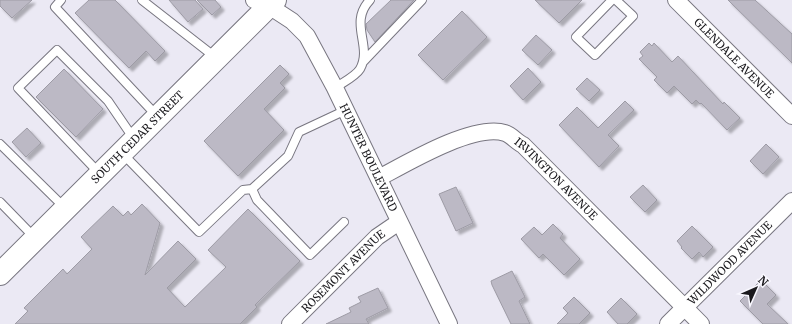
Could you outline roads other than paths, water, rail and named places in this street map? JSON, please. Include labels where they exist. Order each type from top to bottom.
[{"type":"main road","name":"SOUTH CEDAR STREET","points":[[0,274],[217,58],[266,2]]},
{"type":"street","name":"GLENDALE AVENUE","points":[[676,0],[792,116]]},
{"type":"street","name":"HUNTER BOULEVARD","points":[[266,2],[292,21],[307,36],[346,110],[449,324]]},
{"type":"street","name":"IRVINGTON AVENUE","points":[[379,178],[465,136],[484,131],[505,133],[523,145],[684,309],[701,324]]},
{"type":"street","name":"WILDWOOD AVENUE","points":[[668,324],[792,201]]},
{"type":"street","name":"ROSEMONT AVENUE","points":[[290,324],[378,237],[399,222]]},
{"type":"lane","points":[[61,0],[55,7],[158,117]]},
{"type":"lane","points":[[142,0],[217,58]]},
{"type":"lane","points":[[335,88],[360,70],[364,52],[359,26],[361,15],[370,0]]},
{"type":"lane","points":[[363,62],[422,0]]},
{"type":"lane","points":[[612,0],[576,37],[595,56],[633,16],[616,0]]},
{"type":"lane","points":[[100,174],[18,88],[57,50],[108,101],[128,146],[199,232],[243,190],[252,189],[288,156],[299,132],[346,110]]},
{"type":"lane","points":[[0,144],[66,209]]},
{"type":"lane","points":[[252,189],[257,200],[310,255],[344,222]]},
{"type":"lane","points":[[0,202],[36,239]]}]
